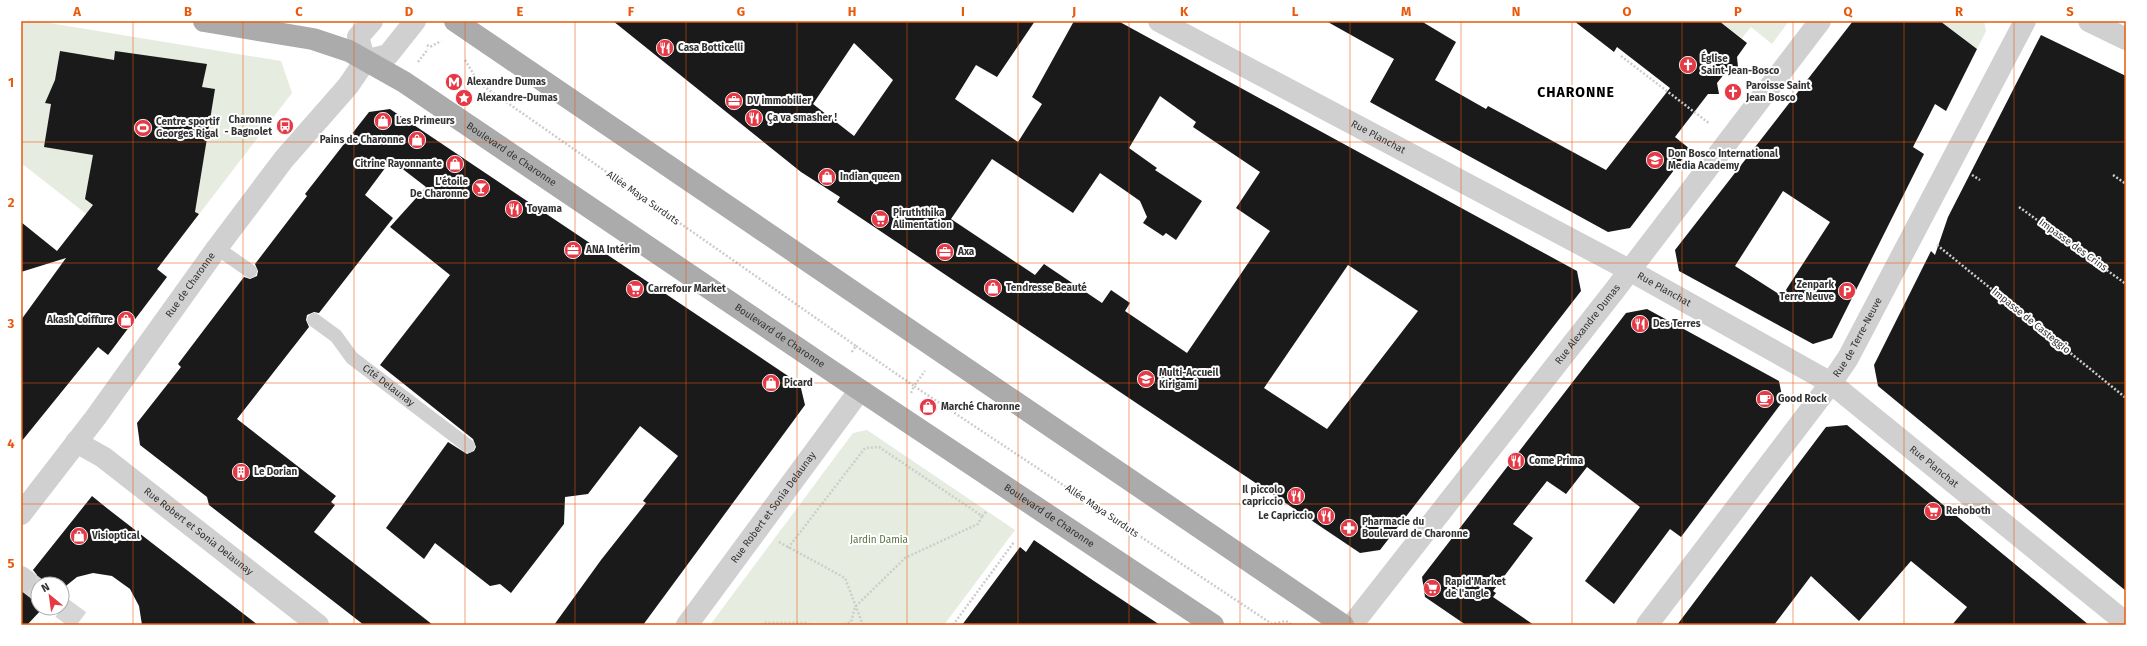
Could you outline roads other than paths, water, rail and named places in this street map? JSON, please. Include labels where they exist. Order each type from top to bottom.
[{"type":"main road","name":"Boulevard de Charonne","points":[[204,21],[313,39],[349,51],[404,82],[860,390],[1213,625]]},
{"type":"main road","points":[[455,21],[1343,625]]},
{"type":"street","points":[[372,21],[358,38],[365,61],[388,55],[415,21]]},
{"type":"street","name":"Rue Planchat","points":[[1159,21],[1629,270],[1831,383],[2126,623]]},
{"type":"street","name":"Rue Alexandre Dumas","points":[[1352,625],[1629,270],[1820,21]]},
{"type":"street","name":"Rue de Terre-Neuve","points":[[1647,625],[1831,383],[1848,358],[2025,21]]},
{"type":"street","points":[[2089,21],[2126,39]]},
{"type":"street","name":"Rue de Charonne","points":[[21,514],[96,418],[217,248],[284,159],[348,86],[365,61]]},
{"type":"street","name":"Rue Robert et Sonia Delaunay","points":[[686,625],[860,390]]},
{"type":"street","name":"Rue Robert et Sonia Delaunay","points":[[76,442],[103,457],[318,625]]},
{"type":"lane","points":[[217,248],[250,270]]},
{"type":"lane","name":"Cité Delaunay","points":[[314,320],[336,336],[352,358],[468,446]]},
{"type":"tunnel","points":[[25,580],[30,584]]},
{"type":"tunnel","points":[[70,614],[85,625]]},
{"type":"place","name":"Casa Botticelli","points":[[665,48]]},
{"type":"place","name":"Église Saint-Jean-Bosco","points":[[1688,65]]},
{"type":"place","name":"Alexandre Dumas","points":[[454,82]]},
{"type":"place","name":"Paroisse Saint Jean Bosco","points":[[1733,92]]},
{"type":"place","name":"Alexandre-Dumas","points":[[464,98]]},
{"type":"place","name":"DV immobilier","points":[[734,101]]},
{"type":"place","name":"Ça va smasher !","points":[[754,118]]},
{"type":"place","name":"Les Primeurs","points":[[383,121]]},
{"type":"place","name":"Charonne - Bagnolet","points":[[285,126]]},
{"type":"place","name":"Centre sportif Georges Rigal","points":[[143,128]]},
{"type":"place","name":"Pains de Charonne","points":[[417,140]]},
{"type":"place","name":"Don Bosco International Media Academy","points":[[1655,160]]},
{"type":"place","name":"Citrine Rayonnante","points":[[455,164]]},
{"type":"place","name":"Indian queen","points":[[827,177]]},
{"type":"place","name":"L'étoile De Charonne","points":[[481,188]]},
{"type":"place","name":"Toyama","points":[[514,209]]},
{"type":"place","name":"Piruththika Alimentation","points":[[880,219]]},
{"type":"place","name":"ANA Intérim","points":[[573,250]]},
{"type":"place","name":"Axa","points":[[945,252]]},
{"type":"place","name":"Tendresse Beauté","points":[[993,288]]},
{"type":"place","name":"Carrefour Market","points":[[635,289]]},
{"type":"place","name":"Zenpark Terre Neuve","points":[[1847,291]]},
{"type":"place","name":"Akash Coiffure","points":[[126,320]]},
{"type":"place","name":"Des Terres","points":[[1640,324]]},
{"type":"place","name":"Multi-Accueil Kirigami","points":[[1146,379]]},
{"type":"place","name":"Picard","points":[[771,383]]},
{"type":"place","name":"Good Rock","points":[[1765,399]]},
{"type":"place","name":"Marché Charonne","points":[[928,407]]},
{"type":"place","name":"Come Prima","points":[[1516,461]]},
{"type":"place","name":"Le Dorian","points":[[241,472]]},
{"type":"place","name":"Il piccolo capriccio","points":[[1296,496]]},
{"type":"place","name":"Rehoboth","points":[[1933,511]]},
{"type":"place","name":"Le Capriccio","points":[[1326,516]]},
{"type":"place","name":"Pharmacie du Boulevard de Charonne","points":[[1349,528]]},
{"type":"place","name":"Visioptical","points":[[79,536]]},
{"type":"place","name":"Rapid'Market de l'angle","points":[[1432,588]]},
{"type":"district","name":"CHARONNE","points":[[1576,92]]},
{"type":"park label","name":"Jardin Damia","points":[[879,540]]}]
